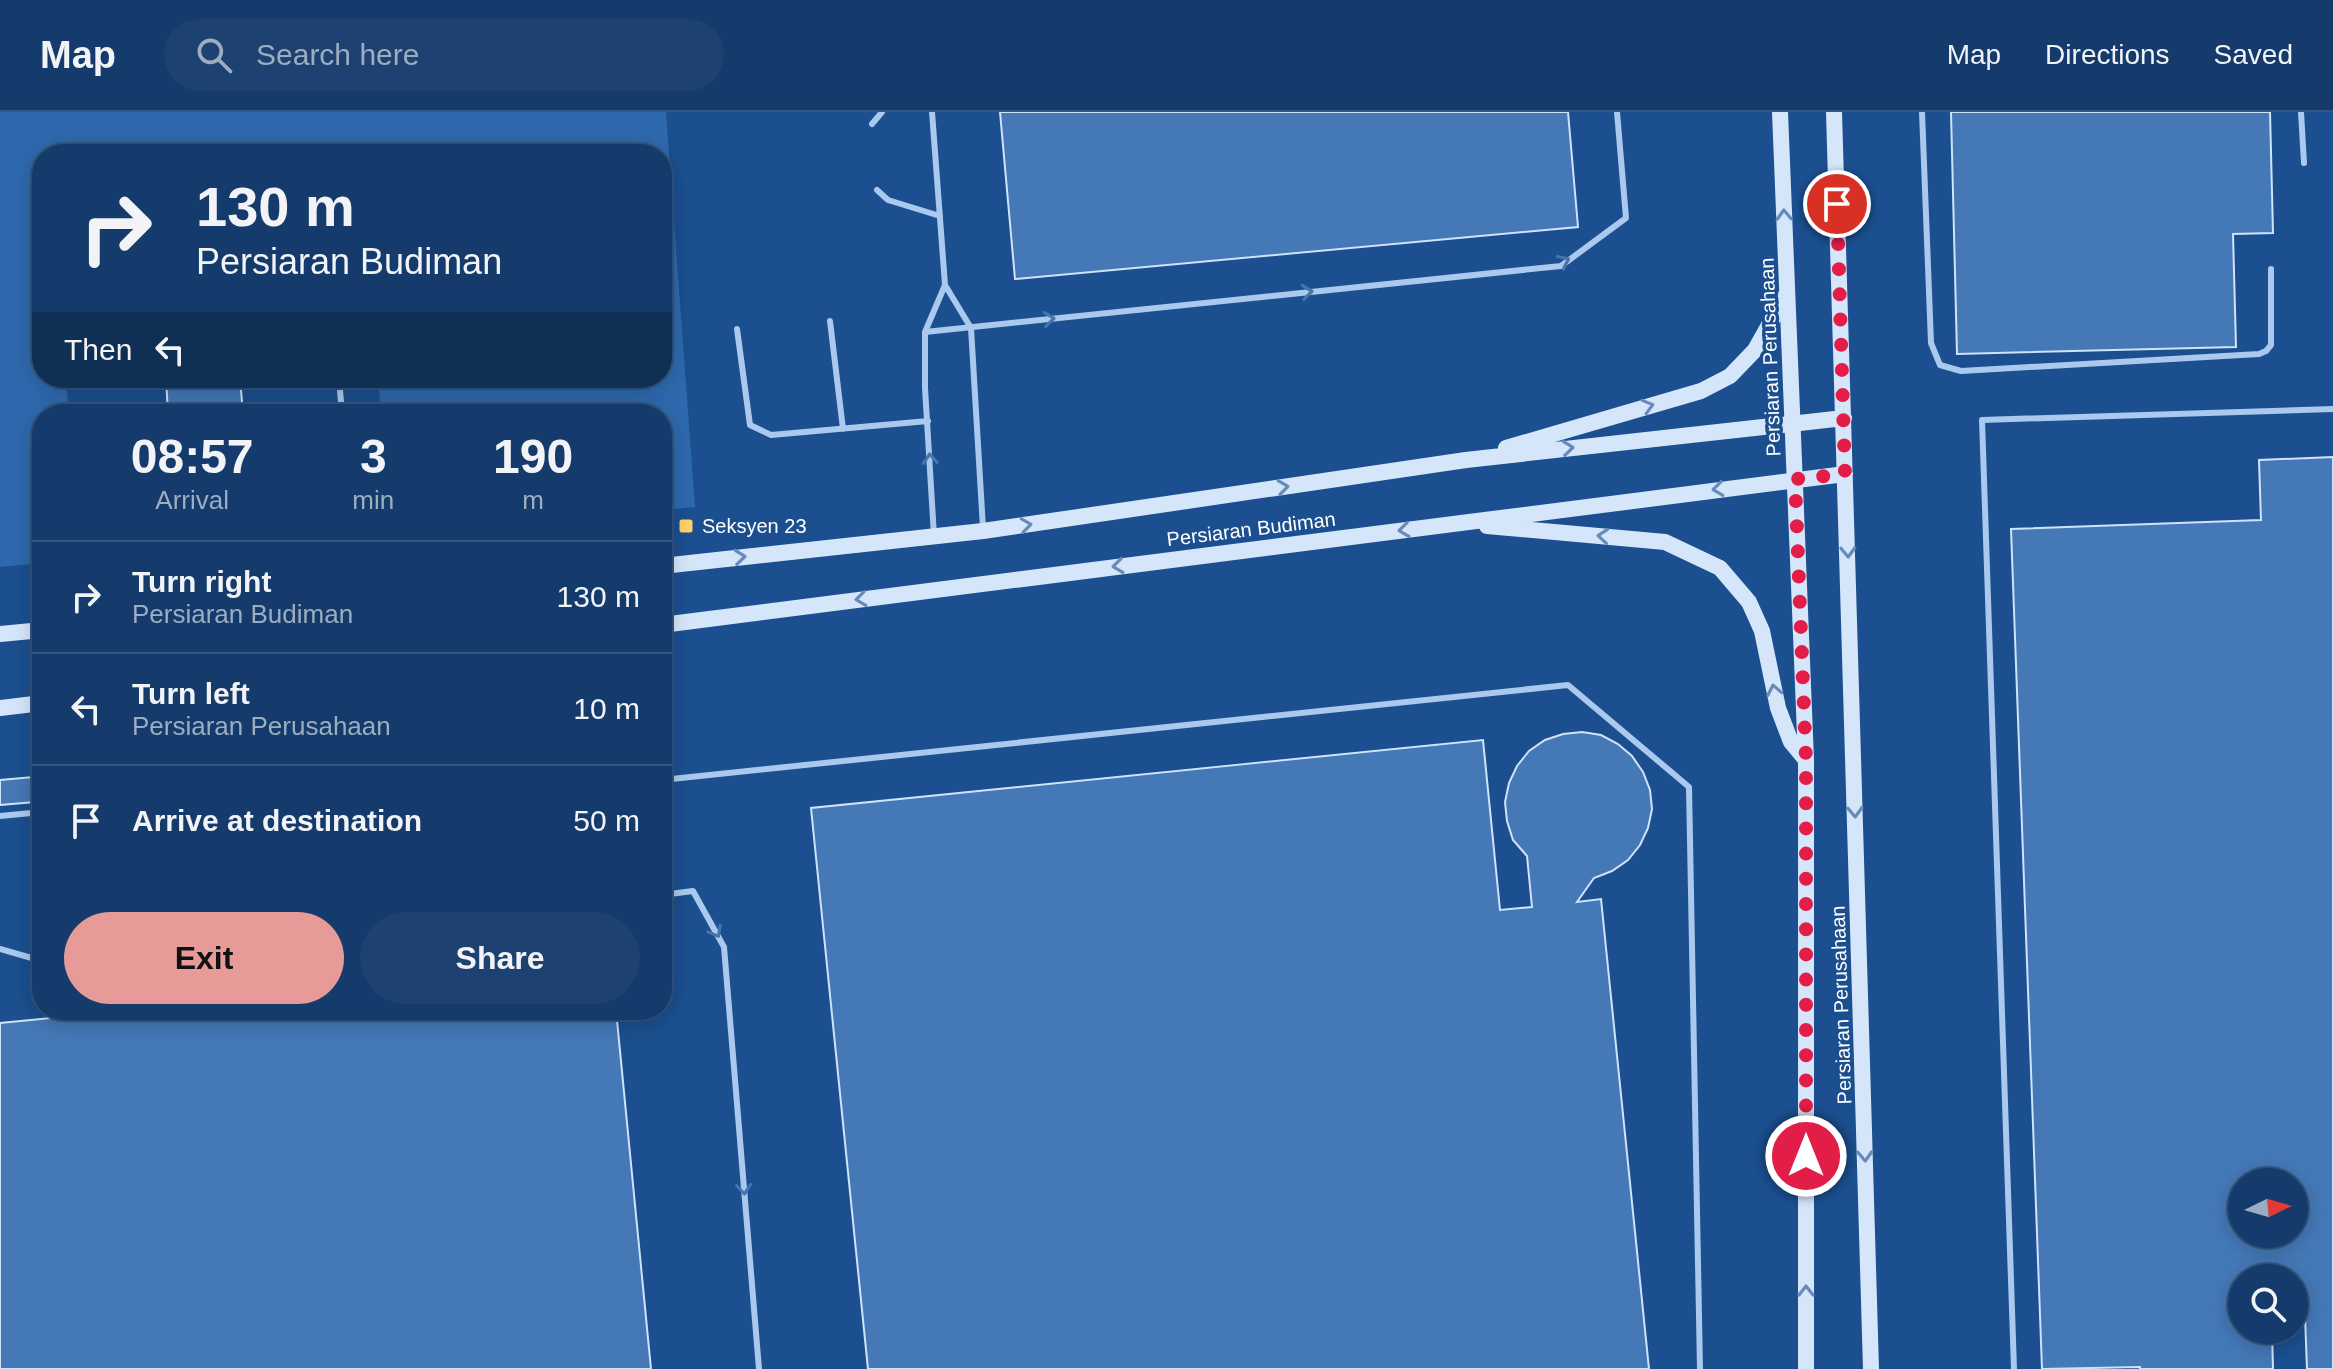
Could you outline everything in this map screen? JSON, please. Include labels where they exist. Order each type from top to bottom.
[{"type":"main road","name":"Persiaran Perusahaan","points":[[1780,112],[1806,760],[1806,1369]]},
{"type":"main road","name":"Persiaran Perusahaan","points":[[1834,112],[1871,1369]]},
{"type":"main road","points":[[1466,460],[1701,391],[1730,376],[1755,350],[1787,293]]},
{"type":"main road","name":"Persiaran Budiman","points":[[672,565],[983,531],[1466,460],[1844,418]]},
{"type":"main road","name":"Persiaran Budiman","points":[[672,624],[1845,474]]},
{"type":"main road","points":[[1455,523],[1665,542],[1720,568],[1749,602],[1762,631],[1778,708],[1791,742],[1806,760]]},
{"type":"main road","points":[[0,634],[32,631]]},
{"type":"main road","points":[[0,708],[32,704]]},
{"type":"lane","points":[[872,124],[882,112]]},
{"type":"lane","points":[[932,112],[945,285],[971,328],[983,531]]},
{"type":"lane","points":[[925,332],[1561,266],[1626,218],[1617,112]]},
{"type":"lane","points":[[1922,112],[1931,343],[1940,365],[1961,371],[2259,354],[2271,345],[2271,269]]},
{"type":"lane","points":[[2301,112],[2304,163]]},
{"type":"lane","points":[[877,190],[888,200],[940,216]]},
{"type":"lane","points":[[934,537],[925,388],[925,332],[945,285]]},
{"type":"lane","points":[[830,321],[843,429]]},
{"type":"lane","points":[[737,329],[750,425],[771,435],[928,421]]},
{"type":"lane","points":[[2014,1369],[1982,420],[2333,409]]},
{"type":"lane","points":[[672,779],[1568,685],[1689,787],[1700,1369]]},
{"type":"lane","points":[[0,816],[32,813]]},
{"type":"lane","points":[[672,894],[693,891],[724,947],[759,1369]]},
{"type":"lane","points":[[0,949],[32,958]]},
{"type":"shaded area","points":[[0,112],[666,112],[668,144],[32,144],[32,388],[67,388],[68,404],[32,404],[32,564],[0,567]]},
{"type":"shaded area","points":[[672,194],[695,507],[672,509],[672,404],[380,404],[379,388],[672,388]]},
{"type":"building","points":[[1000,112],[1568,112],[1578,227],[1015,279]]},
{"type":"building","points":[[1951,112],[2270,112],[2273,233],[2233,234],[2236,347],[1957,354]]},
{"type":"building","points":[[167,388],[241,388],[242,404],[167,404]]},
{"type":"building","points":[[2333,457],[2333,1369],[2307,1369],[2308,1264],[2228,1264],[2228,1344],[2272,1344],[2273,1369],[2042,1369],[2011,529],[2261,520],[2259,460]]},
{"type":"building","points":[[1582,732],[1601,735],[1632,756],[1650,790],[1652,809],[1640,845],[1628,860],[1594,878],[1577,902],[1601,899],[1649,1369],[868,1369],[811,808],[1483,740],[1500,910],[1532,907],[1527,856],[1513,840],[1507,821],[1505,802],[1509,783],[1529,751],[1545,740]]},
{"type":"building","points":[[32,777],[32,802],[0,805],[0,780]]},
{"type":"building","points":[[32,1020],[617,1020],[651,1369],[0,1369],[0,1023]]},
{"type":"place","name":"Seksyen 23","points":[[686,526]]},
{"type":"route","points":[[1806,1156],[1806,760],[1795,479],[1845,474],[1837,204]]}]
